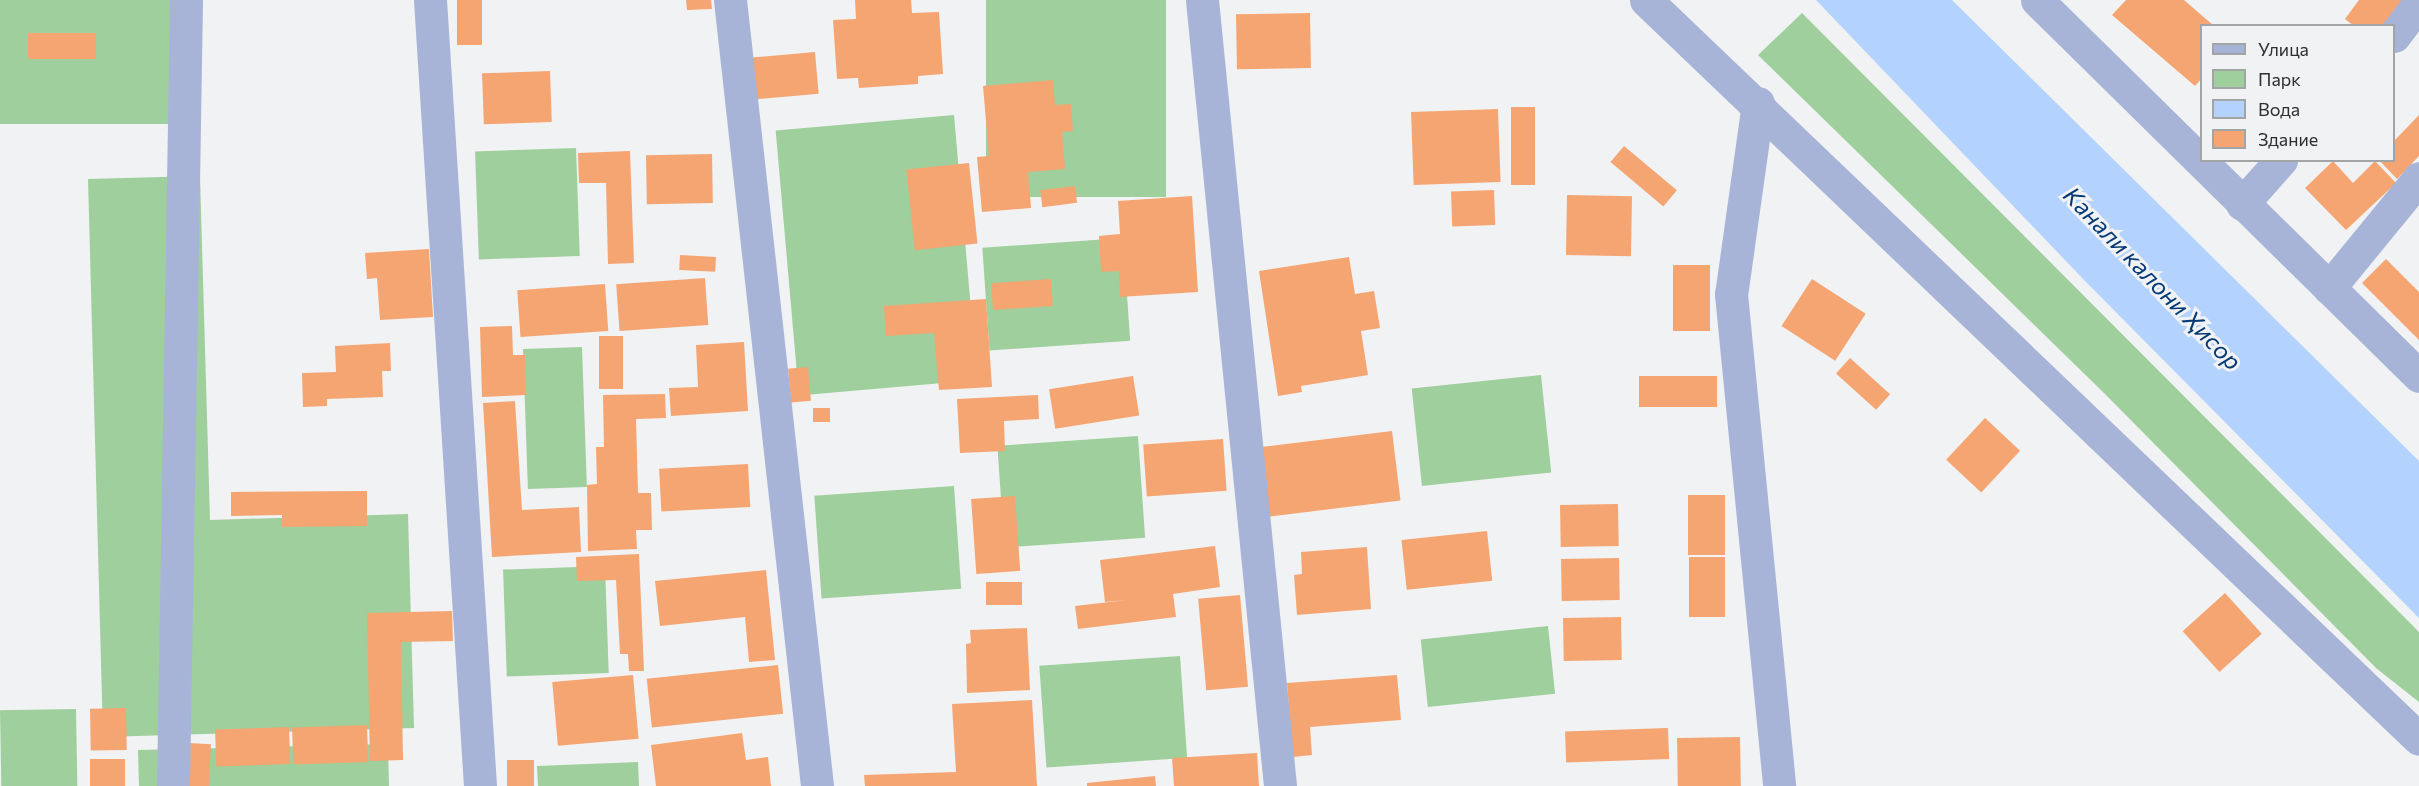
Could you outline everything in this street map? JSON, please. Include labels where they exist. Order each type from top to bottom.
[{"type":"street","points":[[173,786],[186,0]]},
{"type":"street","points":[[430,0],[480,786]]},
{"type":"street","points":[[730,0],[817,786]]},
{"type":"street","points":[[1202,0],[1280,786]]},
{"type":"street","points":[[1646,0],[1758,104],[2419,739]]},
{"type":"street","points":[[2395,35],[2419,3]]},
{"type":"street","points":[[2050,5],[2200,160]]},
{"type":"street","points":[[1758,104],[1731,294],[1779,786]]},
{"type":"street","points":[[2201,162],[2419,376]]},
{"type":"street","points":[[2242,204],[2279,162]]},
{"type":"street","points":[[2329,288],[2419,178]]},
{"type":"green space","points":[[0,0],[199,0],[199,124],[0,124]]},
{"type":"green space","points":[[986,0],[1166,0],[1166,197],[986,197]]},
{"type":"green space","points":[[1802,13],[2419,632],[2419,702],[2376,668],[2105,394],[1758,55]]},
{"type":"green space","points":[[954,115],[977,380],[799,396],[776,131]]},
{"type":"green space","points":[[576,148],[580,256],[479,259],[475,152]]},
{"type":"green space","points":[[200,176],[210,520],[408,514],[414,728],[103,737],[88,179]]},
{"type":"green space","points":[[1123,238],[1130,341],[990,351],[982,248]]},
{"type":"green space","points":[[582,347],[587,487],[528,489],[523,349]]},
{"type":"green space","points":[[1541,375],[1551,472],[1422,486],[1412,389]]},
{"type":"green space","points":[[1138,436],[1145,538],[1004,548],[997,446]]},
{"type":"green space","points":[[954,486],[961,589],[822,599],[814,496]]},
{"type":"green space","points":[[605,566],[609,673],[507,676],[503,570]]},
{"type":"green space","points":[[1548,626],[1555,694],[1428,707],[1421,639]]},
{"type":"green space","points":[[1180,656],[1187,758],[1046,768],[1039,666]]},
{"type":"green space","points":[[76,709],[77,786],[1,786],[0,710]]},
{"type":"green space","points":[[388,744],[389,786],[139,786],[138,750]]},
{"type":"green space","points":[[638,762],[639,786],[538,786],[537,766]]},
{"type":"water","name":"Канали калони Ҳисор","points":[[1816,0],[1952,0],[2419,461],[2419,618],[2086,282]]},
{"type":"building","points":[[457,0],[482,0],[482,45],[457,45]]},
{"type":"building","points":[[686,0],[711,0],[712,9],[687,10]]},
{"type":"building","points":[[855,0],[911,0],[912,13],[939,12],[943,74],[918,76],[918,84],[859,88],[858,78],[837,79],[833,20],[856,19]]},
{"type":"building","points":[[2126,0],[2184,0],[2212,24],[2200,24],[2200,80],[2195,86],[2112,15]]},
{"type":"building","points":[[2359,0],[2405,0],[2387,24],[2351,24],[2345,19]]},
{"type":"building","points":[[1310,13],[1311,68],[1237,69],[1236,14]]},
{"type":"building","points":[[28,33],[96,33],[96,59],[28,59]]},
{"type":"building","points":[[815,52],[819,94],[752,100],[748,58]]},
{"type":"building","points":[[550,71],[552,122],[484,124],[482,73]]},
{"type":"building","points":[[1053,80],[1055,105],[1071,104],[1073,131],[1062,132],[1065,169],[1028,172],[1031,208],[982,212],[977,157],[989,156],[983,86]]},
{"type":"building","points":[[1511,107],[1535,107],[1535,185],[1511,185]]},
{"type":"building","points":[[1498,109],[1501,182],[1414,185],[1411,112]]},
{"type":"building","points":[[2419,115],[2419,156],[2397,179],[2381,162],[2395,162],[2395,140]]},
{"type":"building","points":[[1624,146],[1677,190],[1663,206],[1611,162]]},
{"type":"building","points":[[630,151],[634,263],[608,264],[606,183],[579,183],[578,153]]},
{"type":"building","points":[[712,154],[713,203],[647,204],[646,155]]},
{"type":"building","points":[[2332,162],[2353,183],[2376,162],[2396,183],[2346,230],[2305,188]]},
{"type":"building","points":[[969,163],[977,244],[915,250],[906,170]]},
{"type":"building","points":[[1075,186],[1077,203],[1042,207],[1040,190]]},
{"type":"building","points":[[1494,190],[1495,225],[1452,226],[1451,192]]},
{"type":"building","points":[[1567,195],[1632,196],[1631,256],[1566,255]]},
{"type":"building","points":[[1192,196],[1198,292],[1120,297],[1119,271],[1101,272],[1099,236],[1120,234],[1118,201]]},
{"type":"building","points":[[429,249],[433,317],[380,320],[377,278],[367,279],[365,253]]},
{"type":"building","points":[[680,255],[716,257],[715,272],[679,270]]},
{"type":"building","points":[[1349,257],[1355,294],[1374,291],[1380,328],[1361,331],[1368,375],[1301,386],[1302,392],[1278,396],[1259,271]]},
{"type":"building","points":[[2386,259],[2419,292],[2419,340],[2362,283]]},
{"type":"building","points":[[1673,265],[1710,265],[1710,331],[1673,331]]},
{"type":"building","points":[[705,278],[708,325],[619,331],[616,284]]},
{"type":"building","points":[[1051,279],[1053,306],[993,310],[991,283]]},
{"type":"building","points":[[1812,279],[1866,314],[1835,361],[1782,326]]},
{"type":"building","points":[[605,284],[608,331],[520,337],[517,290]]},
{"type":"building","points":[[986,299],[992,387],[939,390],[934,333],[886,336],[884,306]]},
{"type":"building","points":[[512,326],[513,355],[525,355],[526,395],[482,397],[480,327]]},
{"type":"building","points":[[599,336],[623,336],[623,389],[599,389]]},
{"type":"building","points":[[744,342],[748,411],[671,416],[669,388],[698,387],[696,345]]},
{"type":"building","points":[[390,343],[391,371],[382,371],[383,397],[327,399],[327,406],[303,407],[302,373],[336,372],[335,346]]},
{"type":"building","points":[[1850,358],[1890,394],[1876,410],[1836,374]]},
{"type":"building","points":[[808,367],[811,401],[791,403],[788,369]]},
{"type":"building","points":[[1133,376],[1139,416],[1055,429],[1049,389]]},
{"type":"building","points":[[1639,376],[1717,376],[1717,407],[1639,407]]},
{"type":"building","points":[[665,394],[666,418],[636,419],[638,493],[651,493],[652,530],[636,530],[637,549],[588,551],[587,485],[597,484],[596,447],[604,447],[603,395]]},
{"type":"building","points":[[1038,395],[1039,419],[1004,421],[1005,451],[960,453],[957,399]]},
{"type":"building","points":[[515,401],[522,510],[579,507],[581,552],[492,557],[483,403]]},
{"type":"building","points":[[813,408],[830,408],[830,422],[813,422]]},
{"type":"building","points":[[1985,418],[2020,451],[1981,492],[1946,460]]},
{"type":"building","points":[[1392,431],[1401,500],[1268,517],[1259,447]]},
{"type":"building","points":[[1223,439],[1227,491],[1147,496],[1143,445]]},
{"type":"building","points":[[748,464],[750,507],[661,512],[659,469]]},
{"type":"building","points":[[367,491],[367,526],[282,527],[282,515],[231,516],[231,492]]},
{"type":"building","points":[[1688,495],[1725,495],[1725,555],[1688,555]]},
{"type":"building","points":[[1015,496],[1020,571],[976,574],[971,499]]},
{"type":"building","points":[[1618,504],[1619,546],[1561,547],[1560,505]]},
{"type":"building","points":[[1487,531],[1492,581],[1407,590],[1401,540]]},
{"type":"building","points":[[1215,546],[1220,587],[1173,594],[1176,617],[1078,629],[1075,606],[1127,600],[1105,602],[1100,560]]},
{"type":"building","points":[[1367,547],[1371,609],[1297,615],[1294,575],[1302,574],[1301,552]]},
{"type":"building","points":[[639,554],[644,671],[629,671],[628,654],[620,654],[616,580],[577,581],[576,557]]},
{"type":"building","points":[[1689,557],[1725,557],[1725,617],[1689,617]]},
{"type":"building","points":[[1619,558],[1620,600],[1562,601],[1561,559]]},
{"type":"building","points":[[766,570],[775,660],[749,662],[745,617],[660,626],[655,581]]},
{"type":"building","points":[[986,582],[1022,582],[1022,605],[986,605]]},
{"type":"building","points":[[2225,593],[2262,634],[2219,672],[2183,631]]},
{"type":"building","points":[[1240,595],[1248,687],[1206,690],[1198,599]]},
{"type":"building","points":[[452,611],[453,641],[401,642],[403,760],[370,761],[367,613]]},
{"type":"building","points":[[1621,617],[1622,660],[1564,661],[1563,618]]},
{"type":"building","points":[[1027,628],[1030,690],[967,693],[966,644],[971,643],[970,630]]},
{"type":"building","points":[[778,665],[783,714],[652,728],[647,679]]},
{"type":"building","points":[[633,675],[639,739],[558,746],[552,682]]},
{"type":"building","points":[[1397,675],[1401,720],[1310,727],[1312,755],[1293,757],[1287,683]]},
{"type":"building","points":[[1032,700],[1037,786],[865,786],[864,775],[956,772],[952,704]]},
{"type":"building","points":[[126,708],[127,750],[91,751],[90,709]]},
{"type":"building","points":[[367,725],[368,762],[293,765],[292,728]]},
{"type":"building","points":[[289,727],[290,764],[216,767],[215,730]]},
{"type":"building","points":[[1668,728],[1669,759],[1566,763],[1565,732]]},
{"type":"building","points":[[742,733],[746,760],[768,757],[771,786],[656,786],[651,745]]},
{"type":"building","points":[[1740,737],[1741,786],[1678,786],[1677,738]]},
{"type":"building","points":[[189,743],[211,744],[209,786],[187,786]]},
{"type":"building","points":[[1257,753],[1259,786],[1174,786],[1172,758]]},
{"type":"building","points":[[90,759],[125,759],[125,786],[90,786]]},
{"type":"building","points":[[507,760],[534,760],[534,786],[507,786]]},
{"type":"building","points":[[1155,776],[1156,786],[1087,786],[1087,783]]}]
